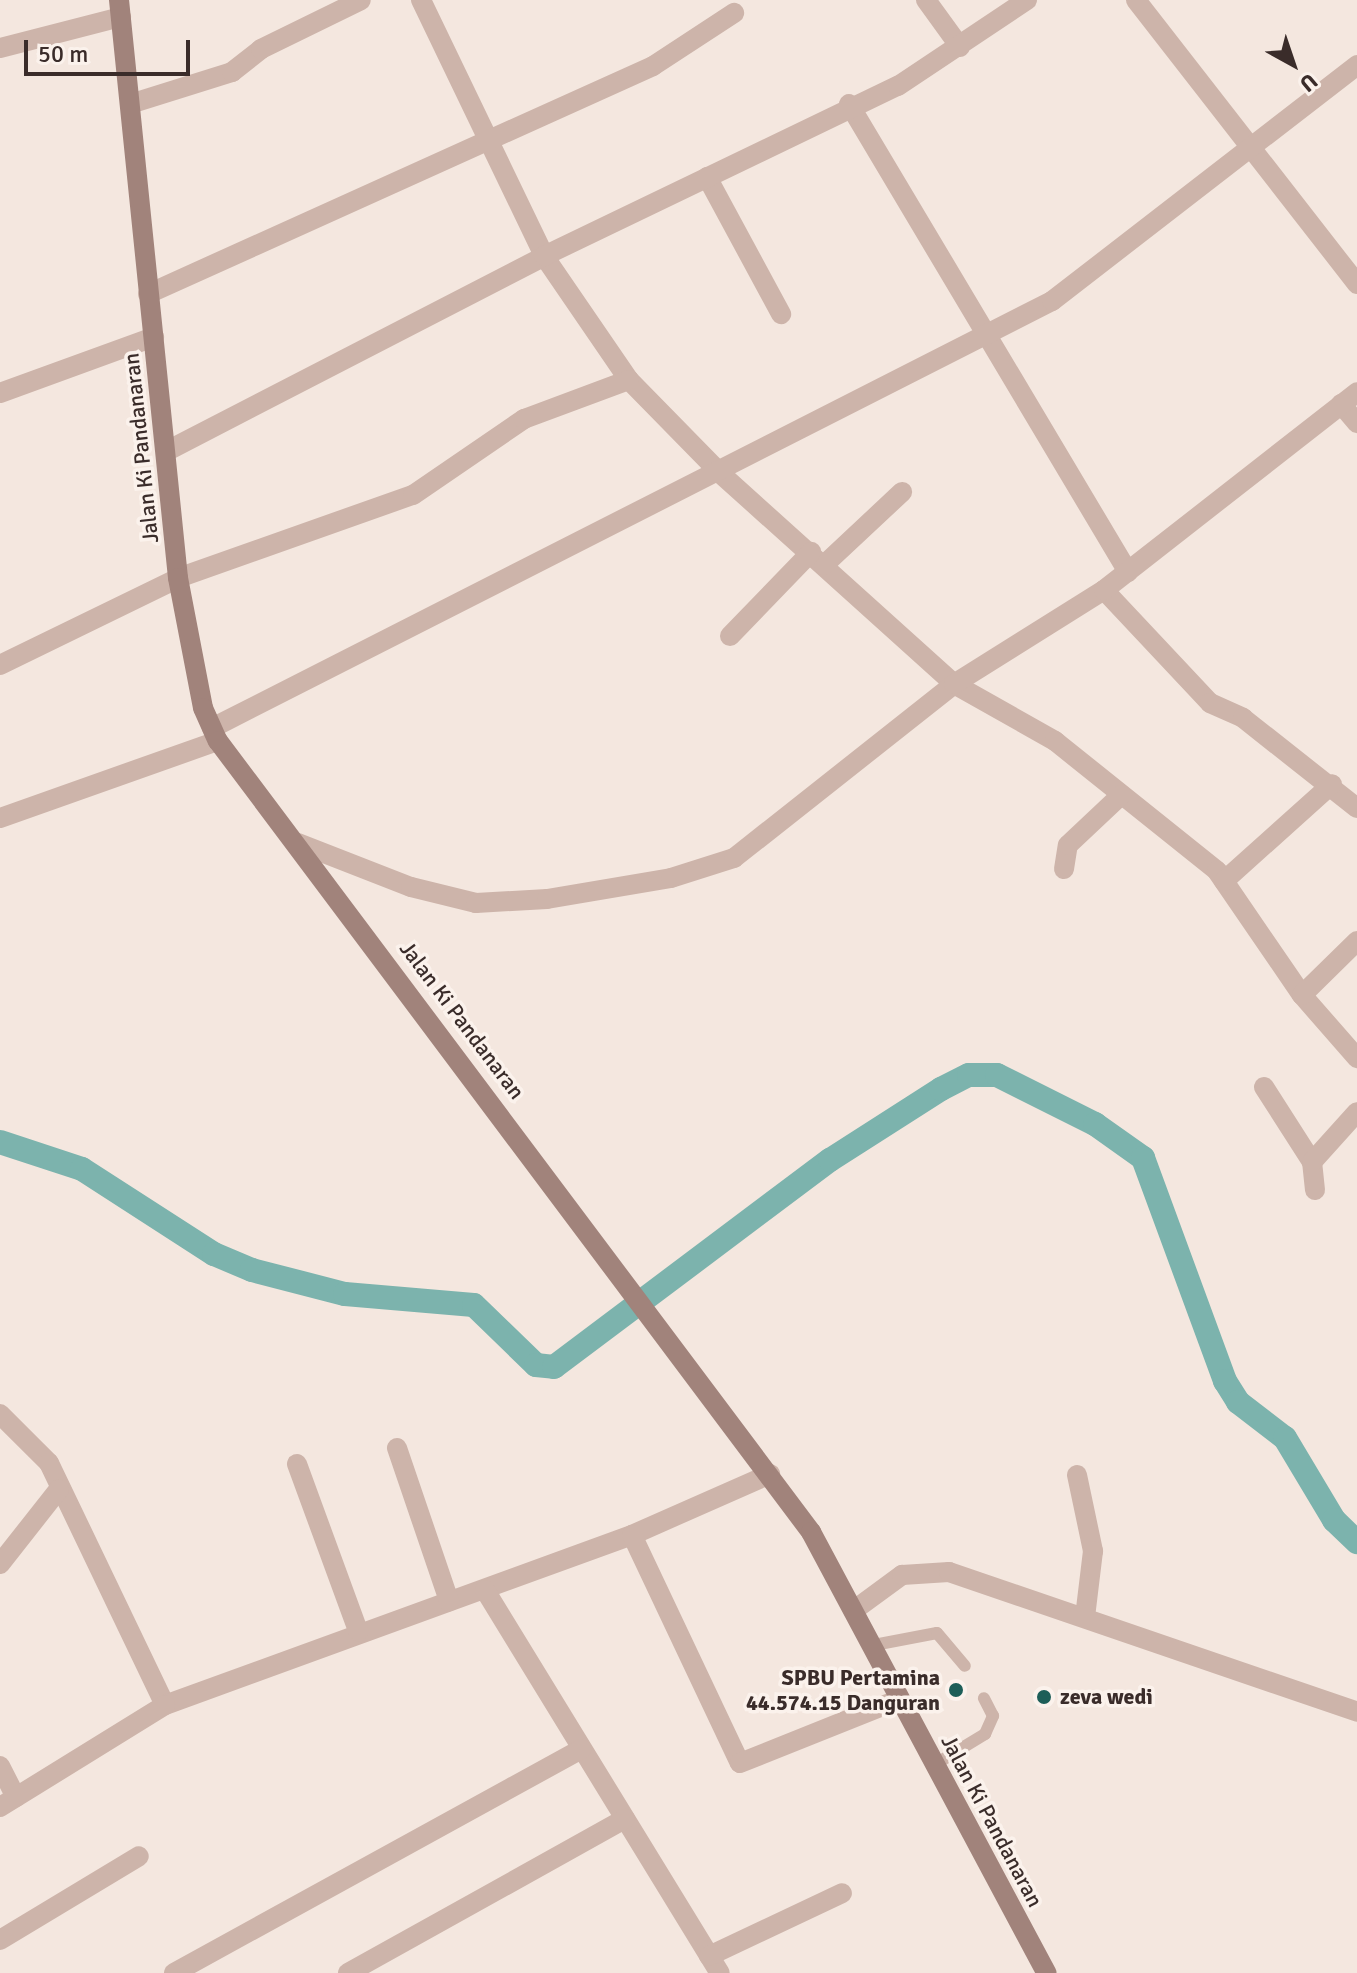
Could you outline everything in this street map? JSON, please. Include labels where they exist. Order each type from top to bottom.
[{"type":"main road","name":"Jalan Ki Pandanaran","points":[[120,9],[178,578],[191,676],[215,734],[770,1474],[857,1608],[934,1765],[1046,1973]]},
{"type":"street","points":[[130,104],[232,72],[261,49],[361,0]]},
{"type":"street","points":[[421,0],[544,256],[629,380],[721,474],[954,684],[1055,741],[1224,881],[1302,995],[1357,1058]]},
{"type":"street","points":[[926,0],[960,47]]},
{"type":"street","points":[[167,451],[544,256],[849,104],[898,86],[1027,0]]},
{"type":"street","points":[[1136,0],[1253,145],[1357,284]]},
{"type":"street","points":[[0,48],[120,9]]},
{"type":"street","points":[[148,294],[653,66],[734,13]]},
{"type":"street","points":[[0,818],[215,734],[992,335],[1052,301],[1357,65]]},
{"type":"street","points":[[849,104],[992,335],[1128,572]]},
{"type":"street","points":[[707,177],[781,314]]},
{"type":"street","points":[[0,393],[154,337]]},
{"type":"street","points":[[0,665],[178,578],[413,495],[524,419],[629,380]]},
{"type":"street","points":[[298,843],[466,902],[547,899],[671,878],[756,846],[954,684],[1104,590],[1349,398],[1357,423]]},
{"type":"street","points":[[730,636],[817,559],[902,492]]},
{"type":"street","points":[[1104,590],[1210,703],[1332,784],[1357,808]]},
{"type":"street","points":[[1224,881],[1332,784]]},
{"type":"street","points":[[1064,869],[1068,845],[1121,795]]},
{"type":"street","points":[[1302,995],[1357,941]]},
{"type":"street","points":[[1264,1087],[1312,1162],[1315,1190]]},
{"type":"street","points":[[1312,1162],[1357,1112]]},
{"type":"street","points":[[0,1414],[41,1450],[165,1705]]},
{"type":"street","points":[[397,1448],[449,1601]]},
{"type":"street","points":[[297,1464],[358,1631]]},
{"type":"street","points":[[0,1766],[8,1802],[165,1705],[358,1631],[485,1590],[632,1535],[770,1474]]},
{"type":"street","points":[[1077,1475],[1093,1551],[1085,1617]]},
{"type":"street","points":[[0,1564],[59,1489]]},
{"type":"street","points":[[632,1535],[740,1763],[750,1765],[900,1699]]},
{"type":"street","points":[[857,1608],[902,1575],[937,1570],[1085,1617],[1357,1712]]},
{"type":"street","points":[[485,1590],[714,1965],[842,1893]]},
{"type":"street","points":[[174,1973],[582,1749]]},
{"type":"street","points":[[348,1973],[625,1819]]},
{"type":"street","points":[[0,1940],[139,1856]]},
{"type":"lane","points":[[874,1645],[937,1633],[965,1666]]},
{"type":"lane","points":[[934,1765],[985,1734],[993,1716],[984,1698]]},
{"type":"waterway","points":[[0,1142],[82,1169],[214,1254],[252,1270],[345,1294],[474,1305],[536,1365],[554,1367],[830,1160],[941,1089],[969,1075],[997,1075],[1095,1124],[1143,1158],[1225,1381],[1238,1402],[1285,1438],[1334,1520],[1357,1542]]},
{"type":"place","name":"SPBU Pertamina 44.574.15 Danguran","points":[[956,1690]]},
{"type":"place","name":"zeva wedi","points":[[1044,1697]]}]
